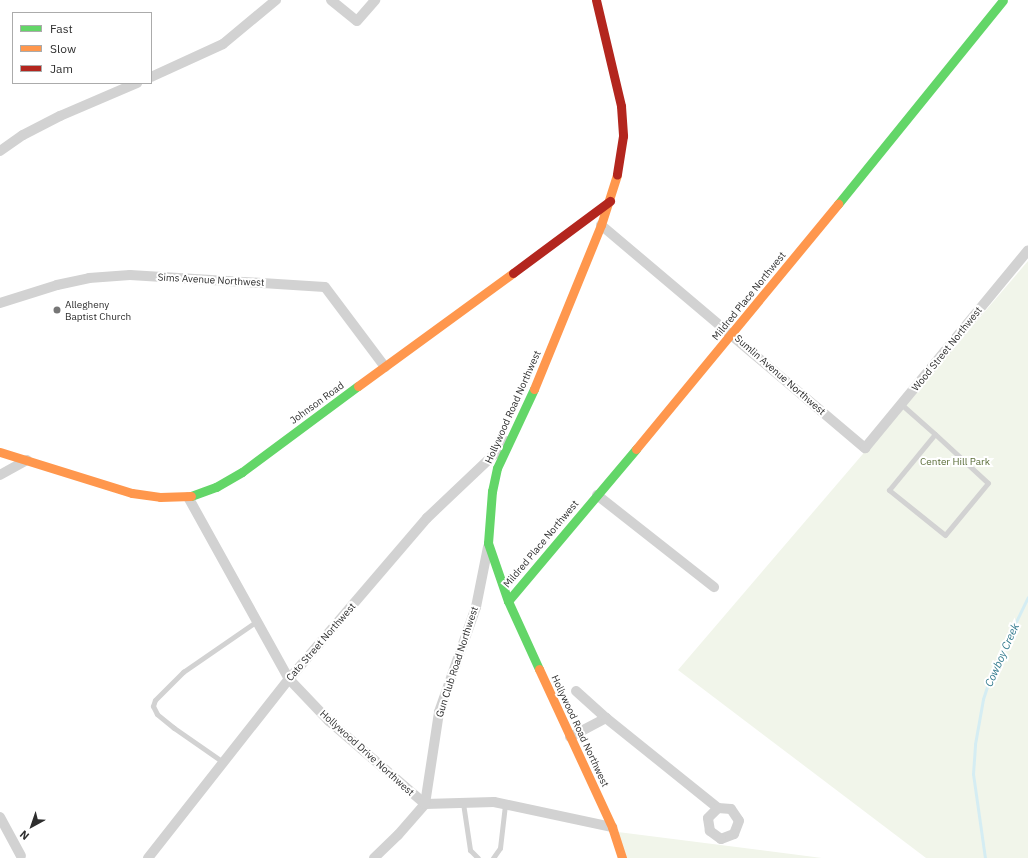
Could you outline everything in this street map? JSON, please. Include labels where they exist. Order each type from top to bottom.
[{"type":"street","points":[[152,77],[223,44],[276,0]]},
{"type":"street","points":[[331,0],[357,21],[375,0]]},
{"type":"street","name":"Hollywood Road Northwest","points":[[596,0],[621,106],[622,148],[610,201],[601,225],[536,384],[509,439],[492,491],[488,543],[508,601],[612,827],[622,858]]},
{"type":"street","name":"Mildred Place Northwest","points":[[508,601],[732,334],[1003,0]]},
{"type":"street","points":[[0,151],[23,135],[60,116],[135,84]]},
{"type":"street","name":"Johnson Road","points":[[0,452],[132,493],[160,497],[188,497],[216,487],[242,472],[610,201]]},
{"type":"street","name":"Sumlin Avenue Northwest","points":[[601,225],[732,334],[865,448]]},
{"type":"street","name":"Wood Street Northwest","points":[[865,448],[1028,250]]},
{"type":"street","name":"Sims Avenue Northwest","points":[[0,303],[76,280],[130,275],[325,287],[385,367]]},
{"type":"street","name":"Cato Street Northwest","points":[[148,858],[289,679],[427,518],[509,439]]},
{"type":"street","points":[[0,475],[27,460]]},
{"type":"street","points":[[597,495],[714,587]]},
{"type":"street","name":"Hollywood Drive Northwest","points":[[188,497],[289,679],[329,721],[425,804]]},
{"type":"street","name":"Gun Club Road Northwest","points":[[425,804],[439,712],[476,607],[488,543]]},
{"type":"street","points":[[576,692],[718,808]]},
{"type":"street","points":[[570,737],[606,718]]},
{"type":"street","points":[[374,858],[398,835],[425,804],[463,803],[505,805],[612,827]]},
{"type":"street","points":[[0,817],[21,856]]},
{"type":"lane","points":[[901,404],[935,434],[988,483],[945,535],[889,490],[935,434]]},
{"type":"lane","points":[[223,762],[174,728],[157,714],[154,706],[155,700],[183,672],[257,621]]},
{"type":"lane","points":[[463,803],[470,850],[478,858]]},
{"type":"lane","points":[[493,858],[500,848],[505,805]]},
{"type":"green space","name":"Center Hill Park","points":[[1028,261],[1028,858],[926,858],[678,670]]},
{"type":"green space","points":[[610,831],[822,858],[618,858]]},
{"type":"waterway","name":"Cowboy Creek","points":[[985,858],[973,774],[975,744],[983,699],[992,671],[1028,597]]},
{"type":"traffic: fast","points":[[838,204],[1003,0]]},
{"type":"traffic: fast","points":[[191,496],[216,487],[242,472],[358,386]]},
{"type":"traffic: fast","points":[[534,389],[497,468],[492,491],[488,543],[508,601],[539,669]]},
{"type":"traffic: fast","points":[[508,601],[636,449]]},
{"type":"traffic: slow","points":[[534,389],[601,225],[617,175]]},
{"type":"traffic: slow","points":[[636,449],[838,204]]},
{"type":"traffic: slow","points":[[358,386],[513,273]]},
{"type":"traffic: slow","points":[[0,452],[132,493],[160,497],[191,496]]},
{"type":"traffic: slow","points":[[539,669],[612,827],[622,858]]},
{"type":"traffic: jam","points":[[596,0],[621,106],[623,136],[617,175]]},
{"type":"traffic: jam","points":[[513,273],[610,201]]},
{"type":"place","name":"Allegheny Baptist Church","points":[[57,310]]}]
